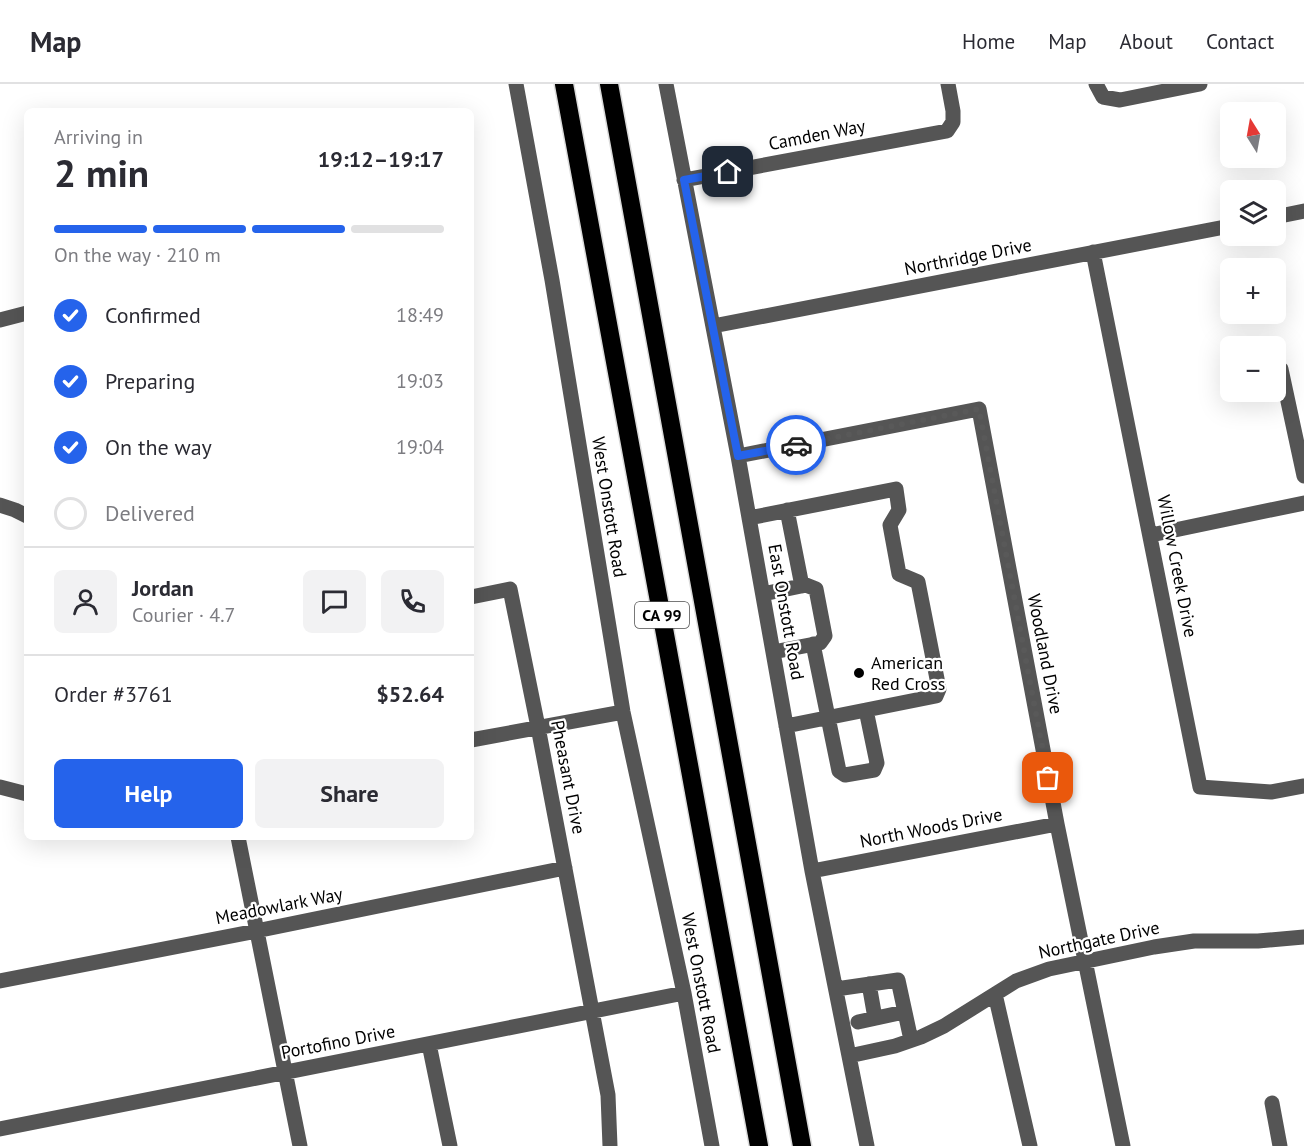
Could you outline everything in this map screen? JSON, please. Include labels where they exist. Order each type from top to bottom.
[{"type":"highway","name":"CA 99","points":[[564,84],[759,1146]]},
{"type":"highway","name":"CA 99","points":[[609,84],[802,1146]]},
{"type":"street","name":"West Onstott Road","points":[[516,84],[552,280],[623,712],[684,993],[712,1146]]},
{"type":"street","name":"East Onstott Road","points":[[666,84],[738,456],[812,871],[867,1146]]},
{"type":"street","name":"Camden Way","points":[[684,180],[947,130],[953,122],[948,84]]},
{"type":"street","points":[[1096,84],[1103,97],[1120,100],[1200,84]]},
{"type":"street","points":[[1286,215],[1304,211]]},
{"type":"street","name":"Northridge Drive","points":[[713,326],[1220,227]]},
{"type":"street","name":"Willow Creek Drive","points":[[1093,252],[1200,787],[1271,792],[1304,786]]},
{"type":"street","points":[[0,320],[24,314]]},
{"type":"street","points":[[1286,392],[1304,476]]},
{"type":"street","name":"Woodland Drive","points":[[738,456],[979,409],[1057,824],[1123,1146]]},
{"type":"street","points":[[749,518],[896,489],[899,510],[890,525],[899,574],[918,582],[939,689],[936,696],[786,726]]},
{"type":"street","points":[[1151,535],[1304,503]]},
{"type":"street","points":[[0,505],[24,514]]},
{"type":"street","points":[[787,510],[802,586]]},
{"type":"street","points":[[762,594],[806,585],[816,589],[825,636],[820,643],[773,652]]},
{"type":"street","name":"Pheasant Drive","points":[[474,596],[510,589],[608,1095],[610,1146]]},
{"type":"street","points":[[813,644],[839,771],[845,776],[874,770],[877,763],[866,710]]},
{"type":"street","points":[[474,739],[623,712]]},
{"type":"street","points":[[0,788],[24,793]]},
{"type":"street","name":"North Woods Drive","points":[[812,871],[1057,824]]},
{"type":"street","points":[[239,840],[300,1146]]},
{"type":"street","name":"Meadowlark Way","points":[[0,981],[565,868]]},
{"type":"street","name":"Northgate Drive","points":[[849,1056],[895,1046],[944,1026],[1016,981],[1049,969],[1194,941],[1258,941],[1304,937]]},
{"type":"street","points":[[836,989],[898,980],[911,1040]]},
{"type":"street","points":[[870,984],[875,1018]]},
{"type":"street","name":"Portofino Drive","points":[[0,1129],[684,993]]},
{"type":"street","points":[[995,994],[1030,1146]]},
{"type":"street","points":[[858,1022],[904,1012]]},
{"type":"street","points":[[429,1044],[450,1146]]},
{"type":"street","points":[[1272,1103],[1280,1146]]},
{"type":"way so far","points":[[796,445],[979,409],[1048,778]]},
{"type":"place","name":"American Red Cross","points":[[859,673]]},
{"type":"route","points":[[728,172],[684,180],[738,456],[796,445]]}]
